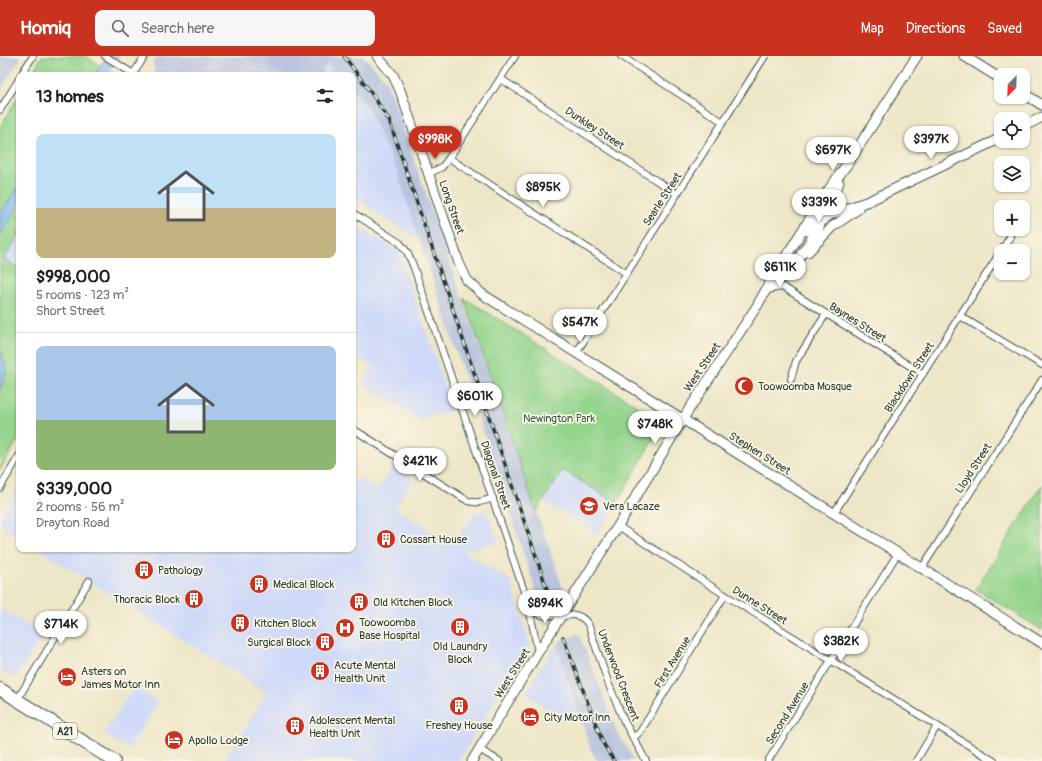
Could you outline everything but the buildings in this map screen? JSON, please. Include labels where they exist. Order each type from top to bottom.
[{"type":"highway","name":"A21","points":[[0,689],[114,761]]},
{"type":"main road","name":"Long Street","points":[[377,56],[393,75],[400,90],[458,263],[467,280]]},
{"type":"main road","points":[[767,291],[776,272],[825,195],[848,163],[917,56]]},
{"type":"main road","points":[[964,56],[994,75]]},
{"type":"main road","points":[[1030,97],[1042,105]]},
{"type":"main road","points":[[1030,123],[1042,117]]},
{"type":"main road","points":[[776,272],[813,223],[836,212],[870,201],[994,141]]},
{"type":"main road","points":[[767,291],[796,261],[818,230],[827,206],[848,163]]},
{"type":"main road","points":[[796,261],[811,250],[832,227],[870,201]]},
{"type":"main road","name":"Stephen Street","points":[[467,280],[482,294],[1042,643]]},
{"type":"main road","name":"West Street","points":[[472,761],[683,419],[767,291]]},
{"type":"street","points":[[23,72],[33,56]]},
{"type":"street","points":[[105,56],[131,72]]},
{"type":"street","points":[[135,72],[145,56]]},
{"type":"street","points":[[428,174],[442,167],[449,158],[516,56]]},
{"type":"street","points":[[621,56],[723,122]]},
{"type":"street","name":"Searle Street","points":[[576,352],[765,56]]},
{"type":"street","name":"Dunkley Street","points":[[501,79],[677,194]]},
{"type":"street","points":[[0,110],[16,84]]},
{"type":"street","points":[[449,158],[626,273]]},
{"type":"street","name":"Diagonal Street","points":[[356,215],[400,243],[408,252],[528,603],[538,653]]},
{"type":"street","name":"Blackdown Street","points":[[834,513],[994,262]]},
{"type":"street","points":[[767,291],[783,287],[786,272]]},
{"type":"street","name":"Baynes Street","points":[[783,287],[923,374]]},
{"type":"street","points":[[791,379],[796,361],[826,314]]},
{"type":"street","points":[[960,316],[1042,365]]},
{"type":"street","name":"Lloyd Street","points":[[922,568],[1042,380]]},
{"type":"street","points":[[356,431],[468,501],[474,503],[493,498]]},
{"type":"street","points":[[0,488],[16,461]]},
{"type":"street","name":"Dunne Street","points":[[618,526],[725,595],[994,761]]},
{"type":"street","name":"Second Avenue","points":[[768,761],[898,553]]},
{"type":"street","points":[[17,700],[89,581]]},
{"type":"street","name":"First Avenue","points":[[633,738],[640,732],[725,595]]},
{"type":"street","points":[[528,603],[539,614],[544,615],[560,612],[566,608]]},
{"type":"street","name":"Underwood Crescent","points":[[561,617],[575,615],[580,616],[585,619],[588,624],[609,685],[624,721],[646,761]]},
{"type":"street","points":[[916,761],[938,726]]},
{"type":"street","points":[[480,749],[499,761]]},
{"type":"shaded area","points":[[0,56],[22,56],[0,91]]},
{"type":"shaded area","points":[[158,56],[364,56],[387,82],[564,591],[558,601],[546,605],[540,603],[396,169],[367,106],[356,94],[356,72],[335,72],[327,64],[322,72],[155,72],[153,63]]},
{"type":"shaded area","points":[[327,64],[335,72],[322,72]]},
{"type":"shaded area","points":[[356,94],[367,106],[396,169],[420,240],[356,200]]},
{"type":"shaded area","points":[[357,226],[399,252],[453,410],[421,420],[363,384],[373,367],[356,356]]},
{"type":"shaded area","points":[[16,240],[16,266],[4,259]]},
{"type":"shaded area","name":"Toowoomba Base Hospital","points":[[394,465],[414,478],[395,508],[453,545],[473,514],[482,511],[489,515],[498,542],[463,551],[511,581],[530,646],[458,761],[224,761],[267,692],[43,552],[356,552],[356,483],[359,478],[378,489]]},
{"type":"shaded area","points":[[563,470],[617,503],[598,534],[543,501]]},
{"type":"shaded area","points":[[16,490],[16,535],[0,525],[0,518]]},
{"type":"shaded area","points":[[0,608],[43,635],[17,677],[13,678],[0,670]]},
{"type":"shaded area","points":[[579,634],[617,731],[634,761],[598,761],[592,753],[557,647],[561,640]]},
{"type":"shaded area","points":[[557,647],[578,709],[572,718],[557,710],[555,713],[525,694],[553,649]]},
{"type":"shaded area","points":[[134,686],[159,702],[129,749],[104,734]]},
{"type":"green space","points":[[42,56],[85,56],[110,72],[33,72]]},
{"type":"green space","points":[[16,100],[16,240],[4,259],[16,266],[16,443],[0,470],[0,127]]},
{"type":"green space","name":"Newington Park","points":[[464,298],[663,422],[617,503],[563,470],[536,512]]},
{"type":"green space","points":[[1042,485],[1042,630],[976,589]]},
{"type":"water","points":[[107,56],[119,56],[109,72],[96,72]]},
{"type":"water","points":[[16,190],[16,210],[0,235],[0,215]]},
{"type":"water","points":[[0,350],[6,365],[6,374],[0,389]]},
{"type":"railway","points":[[344,56],[356,72]]},
{"type":"railway","points":[[356,72],[389,120],[550,598]]},
{"type":"railway","points":[[563,637],[603,743],[614,761]]},
{"type":"place","name":"Toowoomba Mosque","points":[[744,386]]},
{"type":"place","name":"Vera Lacaze","points":[[589,506]]},
{"type":"place","name":"Cossart House","points":[[386,539]]},
{"type":"place","name":"Pathology","points":[[144,570]]},
{"type":"place","name":"Medical Block","points":[[259,584]]},
{"type":"place","name":"Thoracic Block","points":[[194,599]]},
{"type":"place","name":"Old Kitchen Block","points":[[359,602]]},
{"type":"place","name":"Kitchen Block","points":[[240,623]]},
{"type":"place","name":"Old Laundry Block","points":[[460,627]]},
{"type":"place","name":"Toowoomba Base Hospital","points":[[345,628]]},
{"type":"place","name":"Surgical Block","points":[[325,642]]},
{"type":"place","name":"Acute Mental Health Unit","points":[[320,671]]},
{"type":"place","name":"Asters on James Motor Inn","points":[[67,677]]},
{"type":"place","name":"Freshey House","points":[[459,706]]},
{"type":"place","name":"City Motor Inn","points":[[530,717]]},
{"type":"place","name":"Adolescent Mental Health Unit","points":[[295,726]]},
{"type":"place","name":"Apollo Lodge","points":[[174,740]]}]
